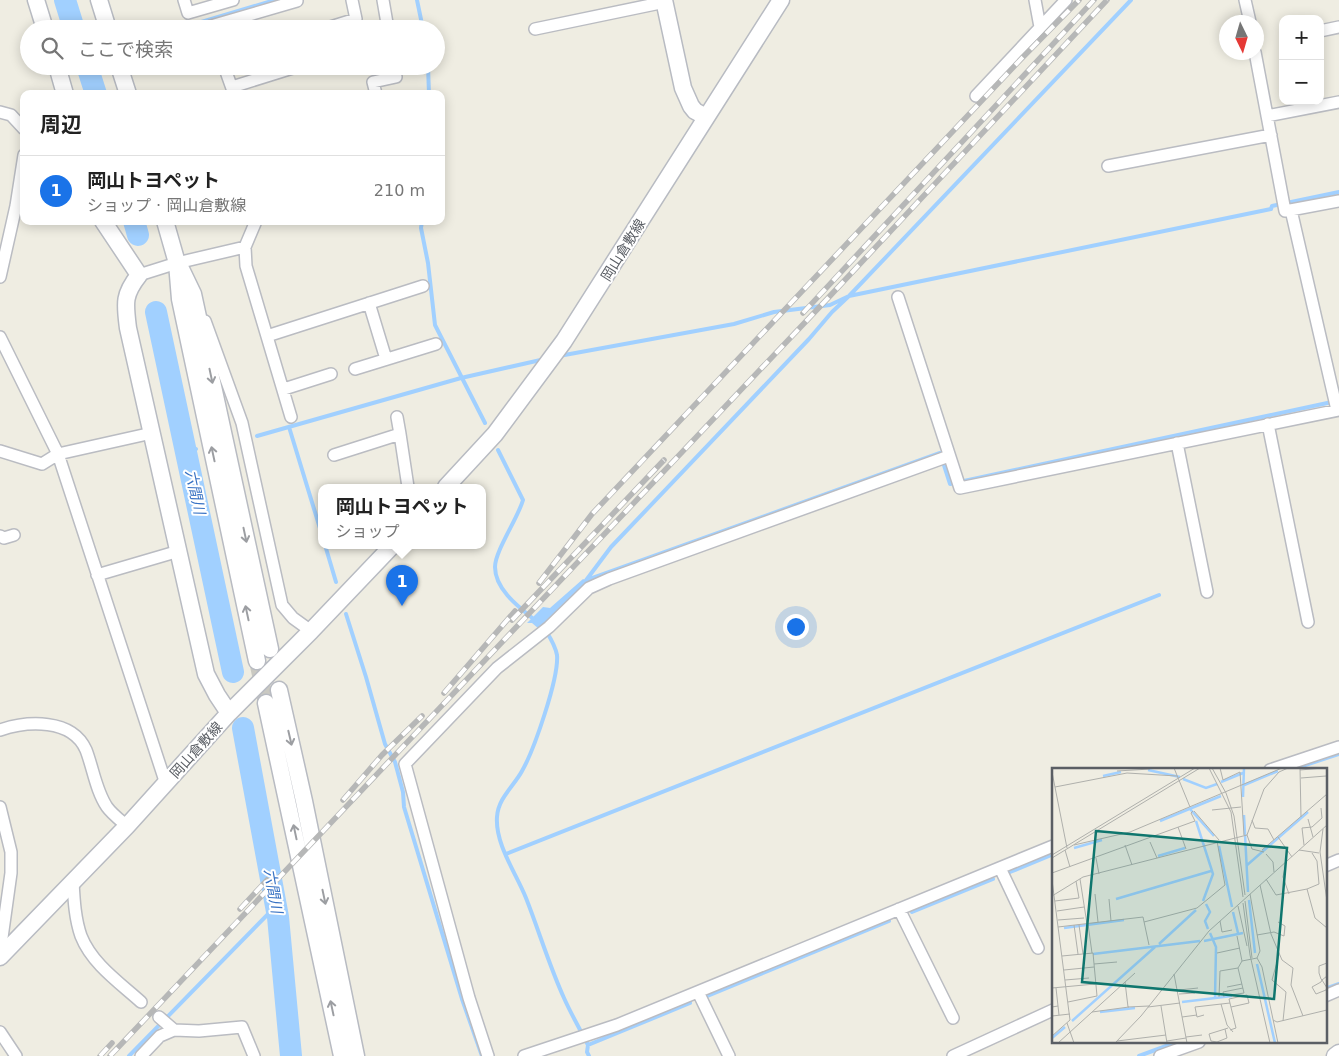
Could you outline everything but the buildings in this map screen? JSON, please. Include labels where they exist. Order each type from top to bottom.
[{"type":"street","points":[[36,0],[42,20]]},
{"type":"street","points":[[99,0],[105,20]]},
{"type":"street","points":[[184,0],[188,13],[233,0]]},
{"type":"street","points":[[352,0],[356,19],[353,20]]},
{"type":"street","points":[[383,0],[386,20]]},
{"type":"street","name":"岡山倉敷線","points":[[449,484],[495,434],[560,348],[781,0]]},
{"type":"street","points":[[1035,0],[1040,27]]},
{"type":"street","points":[[976,96],[1066,0]]},
{"type":"street","points":[[1246,0],[1249,15]]},
{"type":"street","points":[[232,20],[297,1]]},
{"type":"street","points":[[535,29],[664,1],[683,88],[691,106],[695,111],[706,117]]},
{"type":"street","points":[[1324,30],[1339,27]]},
{"type":"street","points":[[898,297],[944,458],[960,488],[1268,424],[1336,406],[1287,207],[1257,60]]},
{"type":"street","points":[[60,75],[64,90]]},
{"type":"street","points":[[123,75],[127,90]]},
{"type":"street","points":[[227,75],[232,90]]},
{"type":"street","points":[[235,90],[275,75]]},
{"type":"street","points":[[375,90],[373,82],[396,77],[396,75]]},
{"type":"street","points":[[1268,116],[1339,102]]},
{"type":"street","points":[[0,112],[11,115],[20,125]]},
{"type":"street","points":[[1108,166],[1271,135]]},
{"type":"street","points":[[0,277],[20,180]]},
{"type":"street","points":[[1287,207],[1339,201]]},
{"type":"street","points":[[106,225],[139,275]]},
{"type":"street","points":[[166,225],[177,263],[180,299],[257,661]]},
{"type":"street","points":[[254,225],[245,247],[246,266],[291,417]]},
{"type":"street","points":[[229,712],[217,696],[206,674],[128,328],[125,297],[139,275],[177,263],[245,247]]},
{"type":"street","points":[[177,263],[194,294],[242,424],[282,605],[293,618],[310,631]]},
{"type":"street","points":[[266,336],[423,286]]},
{"type":"street","points":[[194,294],[270,649]]},
{"type":"street","points":[[369,303],[386,359]]},
{"type":"street","points":[[0,337],[58,454],[166,784]]},
{"type":"street","points":[[355,369],[436,344]]},
{"type":"street","points":[[284,389],[331,374]]},
{"type":"street","points":[[398,417],[408,484]]},
{"type":"street","points":[[1268,424],[1308,622]]},
{"type":"street","points":[[0,451],[42,464],[58,454],[152,433]]},
{"type":"street","points":[[334,455],[400,434]]},
{"type":"street","points":[[1177,443],[1207,592]]},
{"type":"street","points":[[488,1056],[469,998],[405,764],[497,668],[545,630],[590,588],[609,579],[944,458]]},
{"type":"street","points":[[0,536],[4,538],[14,535]]},
{"type":"street","name":"岡山倉敷線","points":[[0,958],[127,826],[229,712],[388,549]]},
{"type":"street","points":[[97,575],[179,551]]},
{"type":"street","points":[[279,690],[304,801],[356,1056]]},
{"type":"street","points":[[266,703],[342,1056]]},
{"type":"street","points":[[0,730],[9,727],[48,724],[78,737],[85,748],[108,808],[127,826]]},
{"type":"street","points":[[1288,767],[1339,747]]},
{"type":"street","points":[[0,807],[11,852],[11,873],[0,952]]},
{"type":"street","points":[[524,1056],[584,1037],[698,992],[1052,846]]},
{"type":"street","points":[[1326,866],[1339,860]]},
{"type":"street","points":[[1000,868],[1038,948]]},
{"type":"street","points":[[73,882],[76,914],[81,936],[90,953],[106,971],[141,1002]]},
{"type":"street","points":[[899,909],[953,1018]]},
{"type":"street","points":[[1326,996],[1339,990]]},
{"type":"street","points":[[698,992],[729,1056]]},
{"type":"street","points":[[953,1056],[1052,1010]]},
{"type":"street","points":[[141,1056],[160,1036],[165,1022],[199,1031],[242,1027],[254,1056]]},
{"type":"street","points":[[0,1032],[16,1056]]},
{"type":"street","points":[[1160,1056],[1193,1044]]},
{"type":"street","points":[[1334,1056],[1339,1053]]},
{"type":"water","points":[[583,579],[589,582],[539,629],[532,623],[527,623],[543,607],[550,608]]},
{"type":"waterway","name":"六間川","points":[[65,0],[71,20]]},
{"type":"waterway","points":[[208,20],[275,0]]},
{"type":"waterway","points":[[417,0],[421,20]]},
{"type":"waterway","points":[[584,583],[611,547],[809,339],[832,312],[1131,0]]},
{"type":"waterway","name":"六間川","points":[[90,75],[95,90]]},
{"type":"waterway","points":[[428,75],[429,90]]},
{"type":"waterway","points":[[559,356],[734,324],[774,312],[830,305],[849,296],[1271,209],[1272,206],[1339,192]]},
{"type":"waterway","name":"六間川","points":[[135,225],[138,235]]},
{"type":"waterway","points":[[421,225],[435,325],[485,423]]},
{"type":"waterway","name":"六間川","points":[[156,312],[233,672]]},
{"type":"waterway","points":[[257,436],[461,378],[545,359]]},
{"type":"waterway","points":[[587,580],[940,453],[950,484],[1332,402]]},
{"type":"waterway","points":[[289,427],[318,522]]},
{"type":"waterway","points":[[185,452],[196,449]]},
{"type":"waterway","points":[[498,450],[523,500],[496,560],[496,575],[499,583],[510,598],[536,621]]},
{"type":"waterway","points":[[326,549],[336,582]]},
{"type":"waterway","points":[[506,854],[1159,595]]},
{"type":"waterway","points":[[346,614],[385,744],[395,762],[403,792],[404,807],[462,999],[482,1056]]},
{"type":"waterway","points":[[546,631],[557,655],[554,680],[545,714],[527,761],[519,777],[500,804],[497,827],[499,838],[526,898],[559,986],[588,1045],[587,1052],[589,1056]]},
{"type":"waterway","name":"六間川","points":[[243,728],[278,917],[291,1056]]},
{"type":"waterway","points":[[1296,768],[1339,754]]},
{"type":"waterway","points":[[1010,872],[1049,856]]},
{"type":"waterway","points":[[912,912],[993,879]]},
{"type":"waterway","points":[[129,1056],[276,906]]},
{"type":"waterway","points":[[705,997],[889,921]]},
{"type":"waterway","points":[[1326,989],[1339,984]]},
{"type":"waterway","points":[[588,1045],[690,1003]]},
{"type":"waterway","points":[[1139,1056],[1172,1044]]},
{"type":"tunnel","points":[[257,661],[266,703]]},
{"type":"railway","points":[[539,583],[592,514],[1079,0]]},
{"type":"railway","points":[[803,313],[1094,0]]},
{"type":"railway","points":[[110,1056],[829,297],[1107,0]]},
{"type":"railway","points":[[512,620],[664,460]]},
{"type":"railway","points":[[444,693],[515,611]]},
{"type":"railway","points":[[343,800],[382,755],[422,716]]},
{"type":"railway","points":[[240,909],[267,880]]},
{"type":"railway","points":[[100,1056],[112,1043]]},
{"type":"place","name":"岡山トヨペット","points":[[402,606]]}]
